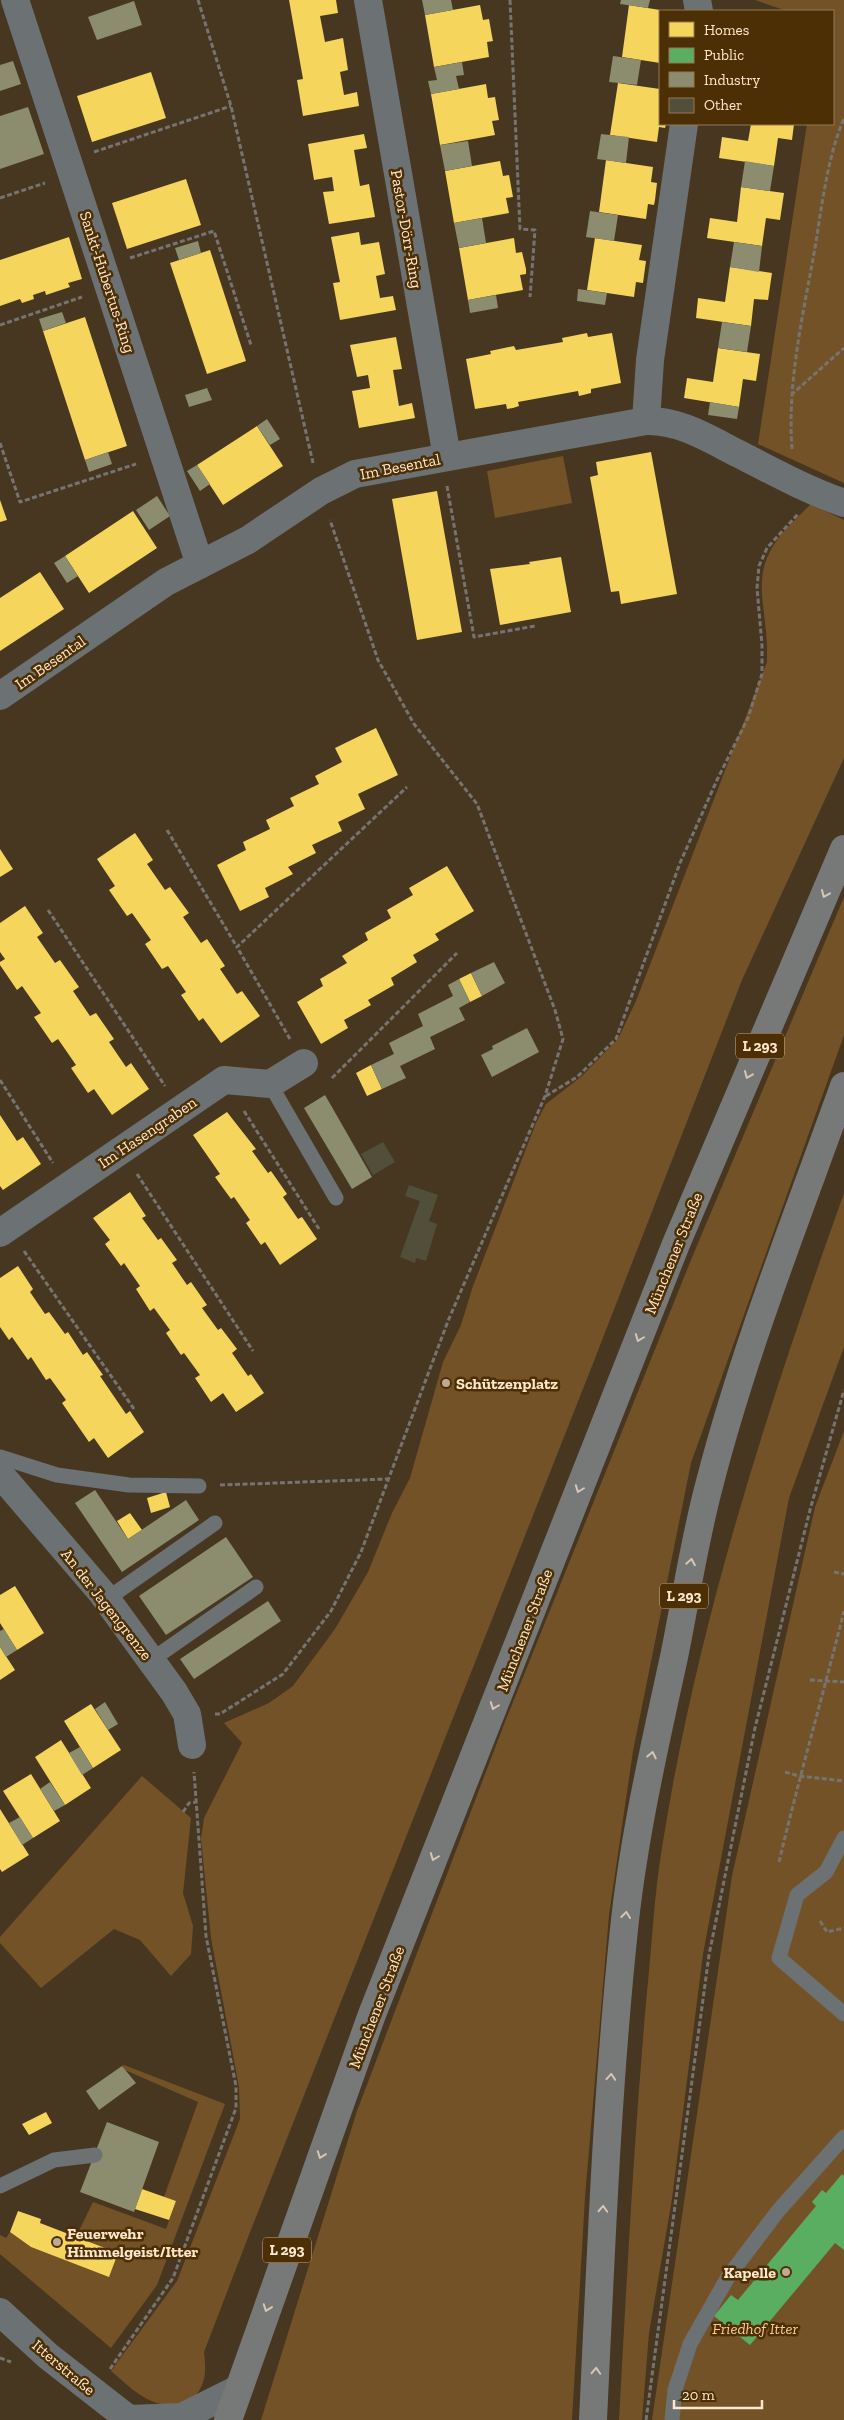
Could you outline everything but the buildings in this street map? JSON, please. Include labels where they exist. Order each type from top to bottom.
[{"type":"main road","name":"Münchener Straße","points":[[228,2420],[236,2390],[368,2026],[676,1244],[844,849]]},
{"type":"main road","name":"L 293","points":[[594,2420],[613,2045],[626,1915],[651,1758],[675,1652],[692,1555],[710,1479],[766,1300],[844,1086]]},
{"type":"street","name":"Sankt-Hubertus-Ring","points":[[15,0],[200,565]]},
{"type":"street","name":"Pastor-Dörr-Ring","points":[[368,0],[444,458]]},
{"type":"street","points":[[646,421],[650,360],[684,125]]},
{"type":"street","name":"Im Besental","points":[[0,696],[166,582],[248,540],[321,491],[356,474],[646,421],[662,421],[680,426],[802,486],[844,503]]},
{"type":"street","points":[[224,1080],[270,1084],[304,1063]]},
{"type":"street","name":"Im Hasengraben","points":[[4,1230],[224,1080]]},
{"type":"street","name":"An der Jagengrenze","points":[[0,1474],[107,1598],[150,1661],[174,1692],[187,1714],[192,1745]]},
{"type":"street","name":"Itterstraße","points":[[0,2312],[48,2356],[130,2420]]},
{"type":"street","points":[[130,2420],[182,2417],[236,2390]]},
{"type":"lane","points":[[270,1084],[336,1198]]},
{"type":"lane","points":[[0,1457],[57,1475],[120,1484],[199,1486]]},
{"type":"lane","points":[[107,1598],[215,1523]]},
{"type":"lane","points":[[150,1661],[256,1587]]},
{"type":"lane","points":[[844,1838],[826,1872],[796,1895],[779,1958],[844,2014]]},
{"type":"lane","points":[[672,2420],[675,2390],[690,2344],[728,2277],[778,2211],[844,2137]]},
{"type":"lane","points":[[0,2186],[54,2160],[95,2155]]},
{"type":"path","points":[[187,1714],[220,1714],[284,1674],[331,1611],[361,1552],[387,1478],[448,1321],[545,1096],[563,1039],[555,1010],[477,804],[414,724],[378,660],[310,455],[231,106],[198,0]]},
{"type":"path","points":[[510,0],[520,229],[535,230],[530,297]]},
{"type":"path","points":[[0,198],[71,167],[231,106]]},
{"type":"path","points":[[545,1096],[577,1077],[616,1039],[680,864],[717,780],[748,718],[762,674],[761,626],[757,588],[759,566],[767,548],[809,504],[802,486],[791,396],[826,183],[844,118]]},
{"type":"path","points":[[0,325],[214,231],[250,345]]},
{"type":"path","points":[[791,396],[844,348]]},
{"type":"path","points":[[0,444],[20,502],[165,455]]},
{"type":"path","points":[[444,458],[474,637],[535,626]]},
{"type":"path","points":[[237,948],[407,787]]},
{"type":"path","points":[[167,830],[304,1063]]},
{"type":"path","points":[[48,910],[181,1110]]},
{"type":"path","points":[[332,1078],[457,953]]},
{"type":"path","points":[[0,1080],[68,1187]]},
{"type":"path","points":[[224,1080],[319,1228]]},
{"type":"path","points":[[122,1150],[253,1351]]},
{"type":"path","points":[[4,1230],[134,1409]]},
{"type":"path","points":[[646,2420],[709,1955],[755,1728],[810,1510],[844,1390]]},
{"type":"path","points":[[199,1486],[387,1478]]},
{"type":"path","points":[[834,1572],[844,1574]]},
{"type":"path","points":[[779,1862],[799,1776],[844,1610]]},
{"type":"path","points":[[810,1680],[844,1682]]},
{"type":"path","points":[[95,2393],[173,2278],[236,2108],[236,2086],[206,1936],[192,1745]]},
{"type":"path","points":[[785,1772],[799,1776],[844,1781]]},
{"type":"path","points":[[183,1812],[189,1803],[197,1802]]},
{"type":"path","points":[[820,1921],[827,1932],[844,1928]]},
{"type":"green space","points":[[755,0],[844,0],[844,483],[758,444],[807,125],[834,125],[834,10],[784,10]]},
{"type":"green space","points":[[563,456],[572,503],[495,518],[487,471]]},
{"type":"green space","points":[[811,504],[844,520],[844,758],[742,980],[592,1366],[252,2227],[204,2352],[205,2375],[201,2388],[186,2406],[162,2404],[144,2398],[111,2371],[177,2281],[240,2119],[239,2087],[211,1938],[201,1839],[204,1818],[242,1743],[224,1723],[269,1703],[293,1686],[335,1629],[368,1572],[392,1513],[410,1478],[443,1362],[461,1325],[473,1286],[536,1123],[546,1104],[582,1076],[618,1039],[636,1001],[767,662],[767,638],[762,590],[764,566],[771,550],[781,535]]},
{"type":"green space","points":[[844,897],[844,1035],[691,1463],[633,1751],[609,1915],[585,2197],[572,2420],[261,2420],[357,2111],[503,1727],[693,1255]]},
{"type":"green space","points":[[844,1193],[844,1347],[789,1498],[703,1954],[672,2199],[649,2333],[642,2420],[619,2420],[642,2046],[659,1866],[677,1764],[715,1598],[738,1516],[788,1354]]},
{"type":"green space","name":"Friedhof Itter","points":[[844,1431],[844,2420],[652,2420],[732,1876],[815,1507]]},
{"type":"green space","points":[[142,1776],[191,1818],[183,1893],[193,1926],[191,1954],[171,1976],[140,1940],[114,1929],[41,1988],[0,1943],[0,1937]]},
{"type":"green space","points":[[124,2065],[225,2104],[157,2285],[111,2348],[0,2254],[0,2235],[6,2238],[10,2232],[31,2247],[109,2276],[117,2253],[76,2237],[93,2202],[166,2229],[176,2201],[164,2197],[198,2102],[125,2070],[122,2066]]},
{"type":"place","name":"Schützenplatz","points":[[446,1383]]},
{"type":"place","name":"Feuerwehr Himmelgeist/Itter","points":[[57,2242]]},
{"type":"place","name":"Kapelle","points":[[786,2272]]}]
